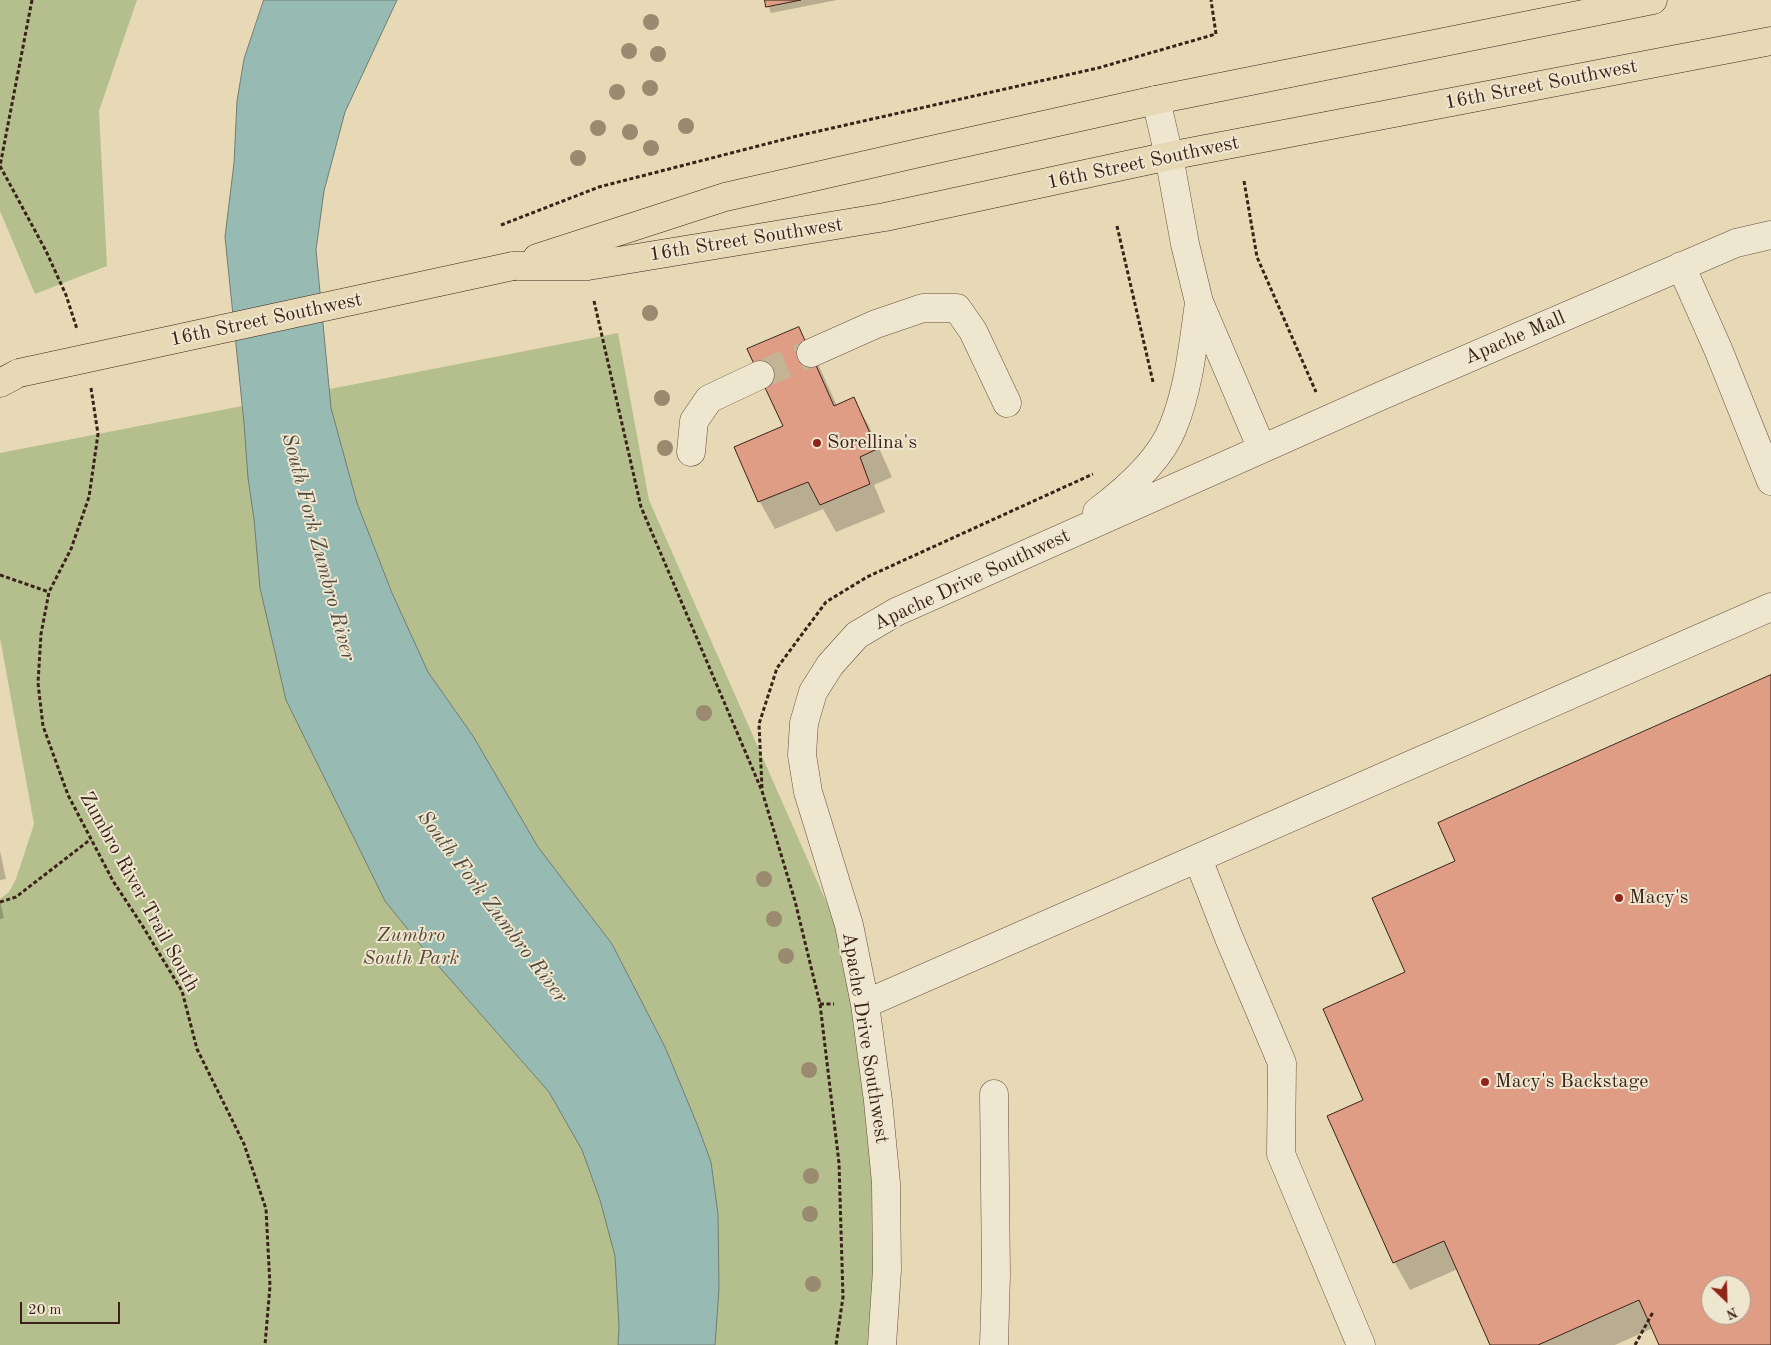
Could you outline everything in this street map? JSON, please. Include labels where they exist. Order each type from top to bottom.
[{"type":"main road","name":"16th Street Southwest","points":[[6,377],[513,266],[725,197],[1156,100],[1653,0]]},
{"type":"main road","name":"16th Street Southwest","points":[[513,266],[588,266],[885,217],[1168,156],[1771,41]]},
{"type":"street","points":[[1156,100],[1184,244],[1199,302],[1262,449]]},
{"type":"street","name":"Apache Mall","points":[[1262,449],[1736,243],[1771,235]]},
{"type":"street","points":[[1682,266],[1718,349],[1771,481]]},
{"type":"street","points":[[1068,536],[1121,494],[1153,461],[1173,428],[1187,383],[1199,302]]},
{"type":"street","points":[[811,353],[876,324],[923,308],[957,308],[973,331],[1007,403]]},
{"type":"street","points":[[691,452],[694,420],[709,399],[760,375]]},
{"type":"street","name":"Apache Drive Southwest","points":[[882,1345],[886,1270],[886,1183],[878,1101],[865,1004],[848,925],[808,792],[802,755],[804,723],[813,692],[830,665],[857,635],[896,612],[1262,449]]},
{"type":"street","points":[[865,1004],[1771,607]]},
{"type":"street","points":[[1198,859],[1282,1063],[1281,1154],[1344,1302],[1360,1345]]},
{"type":"street","points":[[994,1094],[996,1275],[994,1345]]},
{"type":"path","points":[[0,167],[32,0]]},
{"type":"path","points":[[501,224],[598,187],[797,136],[1098,68],[1216,34],[1211,0]]},
{"type":"path","points":[[1244,181],[1257,257],[1328,419]]},
{"type":"path","points":[[1117,226],[1153,377],[1153,384]]},
{"type":"path","points":[[594,301],[641,507],[762,791],[795,901],[820,1004],[839,1163],[843,1297],[836,1345]]},
{"type":"path","points":[[762,791],[760,724],[777,668],[826,602],[867,577],[1097,472]]},
{"type":"path","name":"Zumbro River Trail South","points":[[0,575],[48,592],[41,634],[38,683],[43,726],[68,795],[113,881],[182,991],[198,1049],[247,1152],[266,1209],[270,1286],[265,1345]]},
{"type":"path","points":[[0,902],[16,897],[91,838]]},
{"type":"path","points":[[1635,1345],[1653,1312]]},
{"type":"green space","points":[[0,0],[137,0],[99,111],[107,266],[35,294],[0,211]]},
{"type":"green space","name":"Zumbro South Park","points":[[618,333],[649,500],[859,976],[865,1003],[882,1345],[0,1345],[0,899],[9,892],[16,879],[34,824],[0,638],[0,453]]},
{"type":"water","name":"South Fork Zumbro River","points":[[264,0],[397,0],[345,112],[324,191],[316,250],[331,408],[357,503],[392,593],[428,672],[473,736],[538,847],[612,944],[665,1047],[697,1124],[711,1162],[718,1214],[719,1289],[715,1345],[618,1345],[619,1327],[615,1256],[600,1200],[582,1150],[549,1092],[427,953],[385,901],[286,700],[260,588],[225,237],[234,163],[237,101],[244,59]]},
{"type":"building","points":[[765,0],[801,0],[766,7]]},
{"type":"building","points":[[799,327],[834,406],[854,397],[877,449],[860,457],[870,484],[820,505],[808,482],[758,502],[734,447],[783,426],[747,349]]},
{"type":"building","points":[[1771,675],[1771,1345],[1659,1345],[1639,1300],[1538,1345],[1490,1345],[1444,1241],[1393,1263],[1327,1116],[1363,1100],[1323,1009],[1405,972],[1372,898],[1455,861],[1438,823]]},
{"type":"tunnel","points":[[760,375],[811,353]]},
{"type":"place","name":"Sorellina's","points":[[817,443]]},
{"type":"place","name":"Macy's","points":[[1619,898]]},
{"type":"place","name":"Macy's Backstage","points":[[1485,1082]]}]
